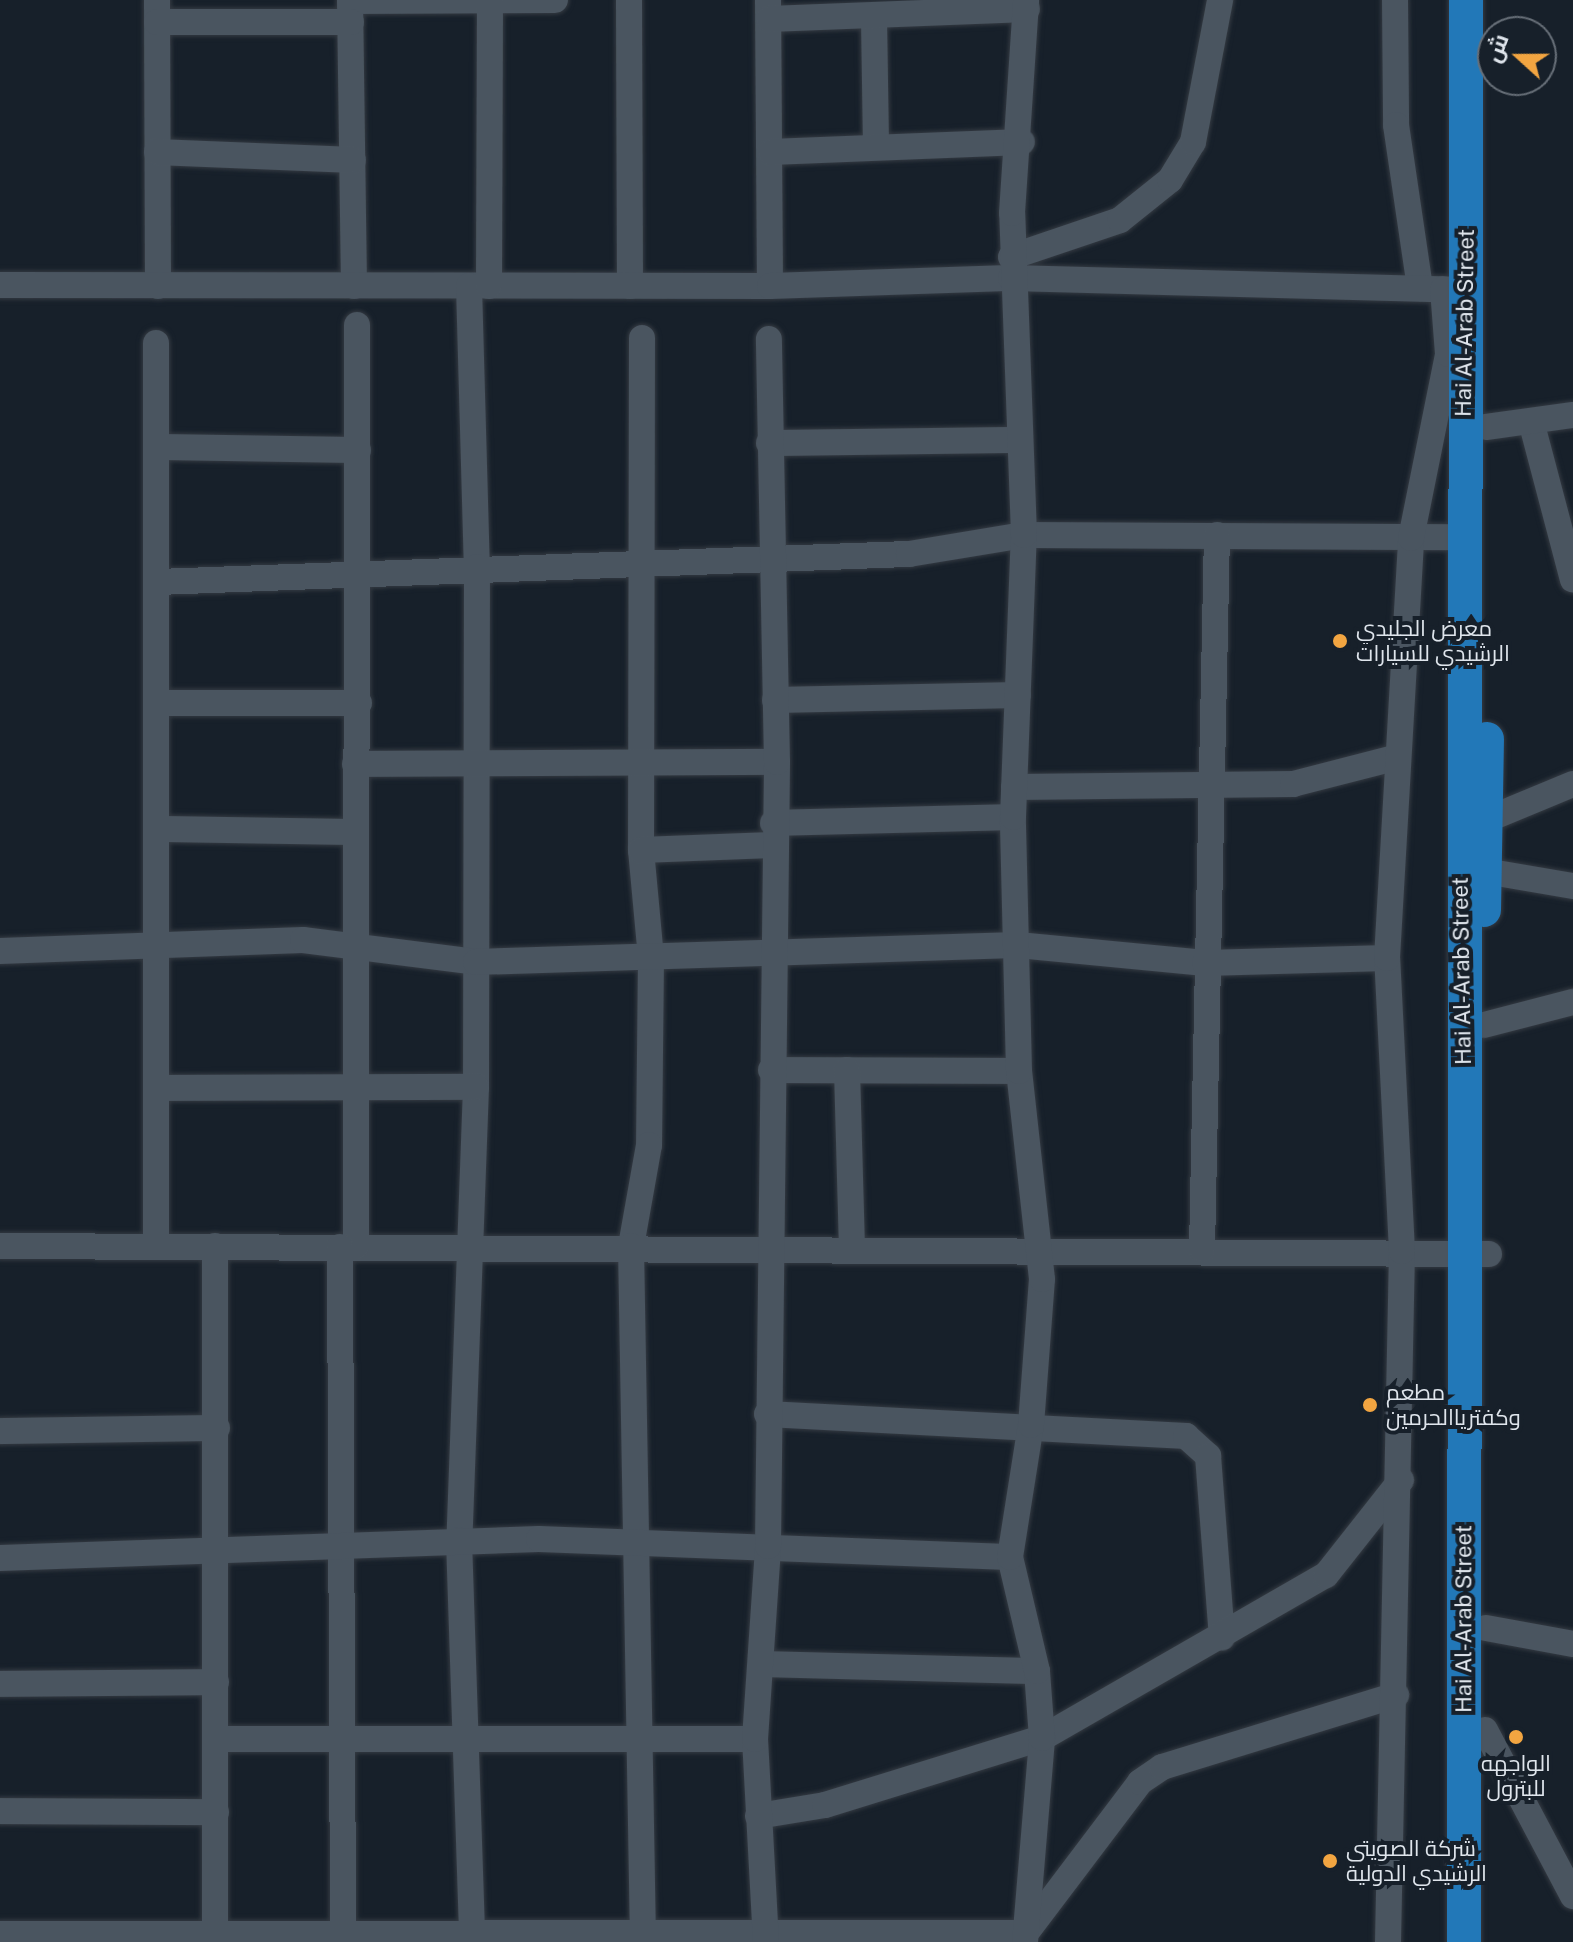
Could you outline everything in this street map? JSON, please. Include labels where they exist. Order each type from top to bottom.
[{"type":"main road","name":"Hai Al-Arab Street","points":[[1464,1942],[1478,1650],[1476,892],[1464,537],[1444,289],[1466,0]]},
{"type":"main road","name":"Hai Al-Arab Street","points":[[1479,1253],[1484,1025],[1476,892],[1486,820],[1487,0]]},
{"type":"main road","name":"Hai Al-Arab Street","points":[[1478,1650],[1485,1730],[1486,1942]]},
{"type":"street","points":[[472,1940],[459,1540],[476,1087],[479,286],[490,0]]},
{"type":"street","points":[[158,286],[157,11],[555,0]]},
{"type":"street","points":[[629,0],[630,286]]},
{"type":"street","points":[[1011,267],[1120,220],[1170,180],[1193,142],[1220,0]]},
{"type":"street","points":[[1388,1942],[1401,1480],[1402,1251],[1387,958],[1411,538],[1442,408],[1448,354],[1444,289],[1396,125],[1395,0]]},
{"type":"street","points":[[770,286],[768,10],[874,18],[1027,4],[1022,142],[1011,267],[1016,440],[1024,535],[1013,817],[1019,1071],[1042,1249],[1031,1425],[1010,1557],[1037,1671],[1042,1738],[1025,1938]]},
{"type":"street","points":[[351,8],[354,286]]},
{"type":"street","points":[[874,18],[876,147]]},
{"type":"street","points":[[771,152],[1022,142]]},
{"type":"street","points":[[157,152],[353,160]]},
{"type":"street","points":[[0,285],[770,286],[1011,267],[1444,289]]},
{"type":"street","points":[[343,1940],[341,1550],[358,944],[355,832],[359,703],[357,325]]},
{"type":"street","points":[[642,338],[641,850],[651,958],[649,1145],[631,1246],[637,1738],[643,1939]]},
{"type":"street","points":[[766,1936],[755,1739],[765,1664],[768,1546],[772,834],[777,762],[769,339]]},
{"type":"street","points":[[156,343],[161,829],[156,945],[156,1247]]},
{"type":"street","points":[[1486,427],[1573,415]]},
{"type":"street","points":[[1531,421],[1573,580]]},
{"type":"street","points":[[769,443],[1016,440]]},
{"type":"street","points":[[158,447],[358,450]]},
{"type":"street","points":[[158,582],[358,575],[477,567],[641,566],[909,554],[1024,535],[1464,537]]},
{"type":"street","points":[[1202,1249],[1205,963],[1217,535]]},
{"type":"street","points":[[775,700],[1018,695]]},
{"type":"street","points":[[159,703],[359,703]]},
{"type":"street","points":[[1014,787],[1210,786],[1317,780],[1398,757]]},
{"type":"street","points":[[355,764],[777,762]]},
{"type":"street","points":[[1486,820],[1573,784]]},
{"type":"street","points":[[641,850],[772,834],[1013,817]]},
{"type":"street","points":[[161,829],[355,832]]},
{"type":"street","points":[[1476,892],[1573,886]]},
{"type":"street","points":[[0,951],[156,945],[358,944],[476,962],[1018,945],[1205,963],[1387,958]]},
{"type":"street","points":[[1484,1025],[1573,1002]]},
{"type":"street","points":[[771,1070],[1019,1071]]},
{"type":"street","points":[[847,1070],[852,1249]]},
{"type":"street","points":[[158,1088],[476,1087]]},
{"type":"street","points":[[0,1246],[470,1245],[1479,1253]]},
{"type":"street","points":[[215,1246],[215,1940]]},
{"type":"street","points":[[767,1414],[1031,1425],[1196,1441],[1208,1456],[1222,1637]]},
{"type":"street","points":[[0,1431],[217,1428]]},
{"type":"street","points":[[758,1816],[879,1790],[1042,1738],[1326,1575],[1401,1480]]},
{"type":"street","points":[[0,1558],[341,1550],[459,1540],[636,1539],[1010,1557]]},
{"type":"street","points":[[1478,1650],[1573,1644]]},
{"type":"street","points":[[765,1664],[1037,1671]]},
{"type":"street","points":[[0,1684],[216,1682]]},
{"type":"street","points":[[1025,1938],[1140,1782],[1162,1767],[1396,1695]]},
{"type":"street","points":[[1485,1730],[1573,1896]]},
{"type":"street","points":[[216,1739],[343,1736],[755,1739]]},
{"type":"street","points":[[0,1811],[216,1812]]},
{"type":"street","points":[[0,1934],[215,1940],[766,1936],[1025,1938]]},
{"type":"place","name":"معرض الجليدي الرشيدي للسيارات","points":[[1340,641]]},
{"type":"place","name":"مطعم وكفترياالحرمين","points":[[1370,1405]]},
{"type":"place","name":"الواجهه للبترول","points":[[1516,1737]]},
{"type":"place","name":"شركة الصويتي الرشيدي الدولية","points":[[1330,1861]]}]
